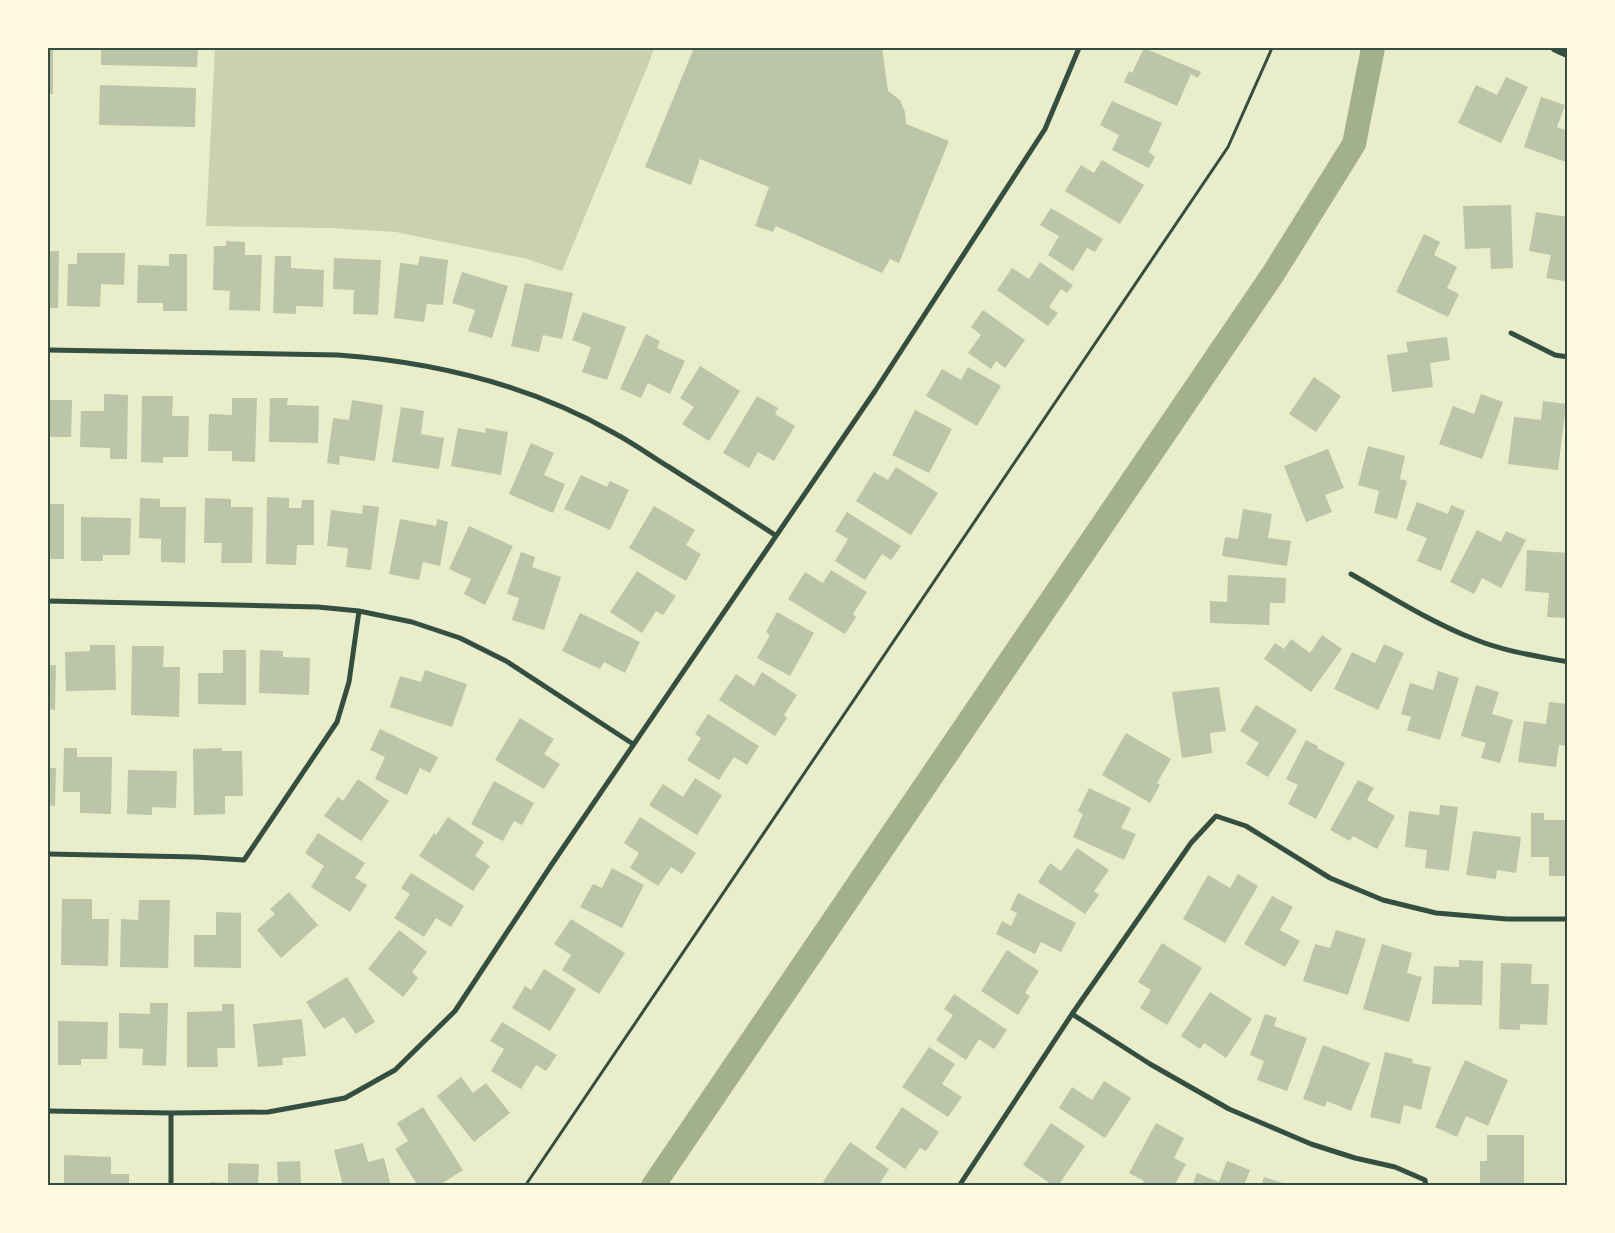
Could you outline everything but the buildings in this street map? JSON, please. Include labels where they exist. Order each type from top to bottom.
[{"type":"street","points":[[48,1111],[268,1112],[345,1098],[395,1070],[455,1011],[633,744],[875,391],[1045,129],[1079,48]]},
{"type":"street","points":[[1554,48],[1568,54]]},
{"type":"street","points":[[1511,333],[1555,355],[1568,357]]},
{"type":"street","points":[[48,350],[338,355],[379,358],[452,371],[519,390],[572,412],[614,433],[775,535]]},
{"type":"street","points":[[1351,574],[1412,609],[1474,639],[1527,655],[1568,662]]},
{"type":"street","points":[[48,601],[318,607],[359,610],[412,622],[460,638],[506,661],[633,744]]},
{"type":"street","points":[[48,854],[196,857],[244,860],[336,722],[350,682],[359,610]]},
{"type":"street","points":[[959,1186],[1072,1014],[1191,843],[1216,816],[1246,826],[1330,878],[1383,900],[1436,913],[1507,919],[1568,919]]},
{"type":"street","points":[[1072,1014],[1150,1064],[1229,1109],[1310,1144],[1355,1158],[1395,1167],[1425,1180],[1426,1186]]},
{"type":"street","points":[[171,1113],[171,1186]]},
{"type":"path","points":[[526,1186],[1228,147],[1272,48]]},
{"type":"green space","points":[[215,48],[654,48],[562,271],[527,259],[396,232],[329,228],[206,226]]},
{"type":"waterway","points":[[653,1186],[1273,274],[1354,144],[1373,48]]}]
